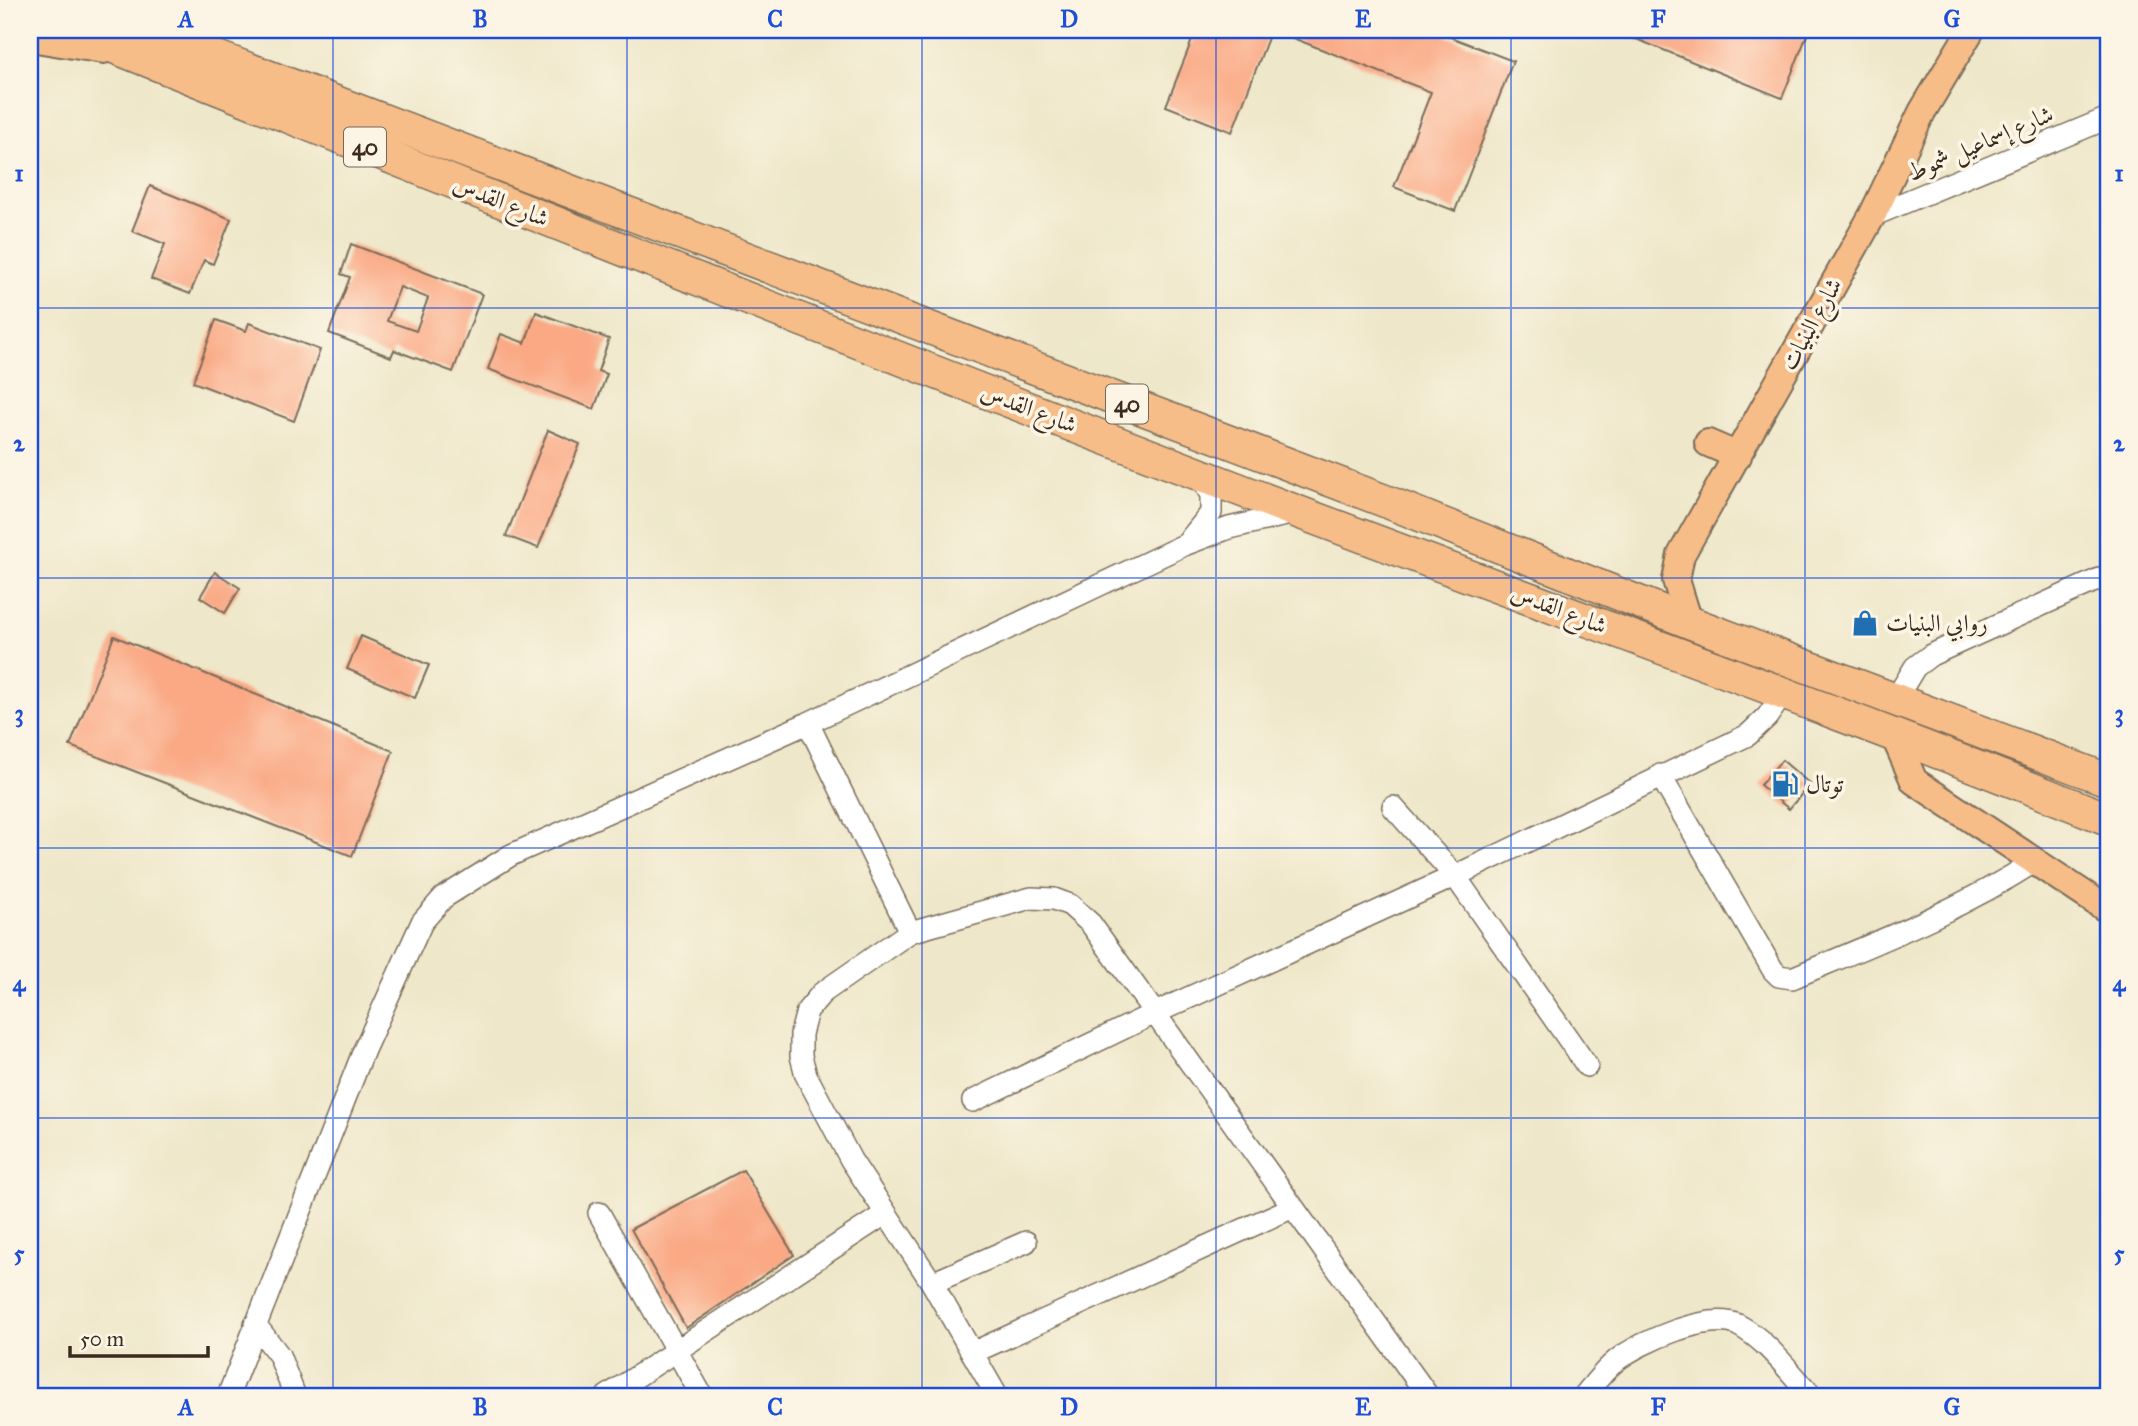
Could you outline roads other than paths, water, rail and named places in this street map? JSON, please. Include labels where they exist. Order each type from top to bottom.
[{"type":"highway","name":"شارع القدس","points":[[71,30],[135,40],[1385,501],[1689,622],[2108,780]]},
{"type":"highway","name":"شارع القدس","points":[[135,40],[658,264],[1301,513],[1894,733],[2108,819]]},
{"type":"highway","points":[[2068,803],[2108,829]]},
{"type":"main road","name":"شارع البنيات","points":[[1689,622],[1676,580],[1676,568],[1872,216],[1903,145],[1971,30]]},
{"type":"main road","points":[[30,38],[88,49],[135,40]]},
{"type":"main road","points":[[1708,443],[1738,456]]},
{"type":"main road","points":[[1894,733],[1914,780],[2108,910]]},
{"type":"street","name":"شارع إسماعيل شموط","points":[[1872,216],[2108,118]]},
{"type":"street","points":[[1184,545],[1211,513],[1211,495],[1199,474]]},
{"type":"street","points":[[228,1396],[364,1050],[422,922],[443,898],[511,855],[807,723],[1184,545],[1253,521],[1301,513]]},
{"type":"street","points":[[1895,699],[1915,667],[1931,655],[2108,575]]},
{"type":"street","points":[[973,1101],[1153,1014],[1455,876],[1660,775],[1748,735],[1767,717],[1783,694]]},
{"type":"street","points":[[807,723],[910,932]]},
{"type":"street","points":[[1660,775],[1773,970],[1785,978],[1792,978],[1935,917],[1992,889],[2034,862]]},
{"type":"street","points":[[1393,807],[1455,876],[1587,1066]]},
{"type":"street","points":[[997,1396],[932,1283],[851,1160],[806,1075],[801,1056],[801,1034],[807,1011],[821,993],[910,932],[1031,898],[1054,899],[1070,905],[1091,924],[1291,1208],[1428,1396]]},
{"type":"street","points":[[972,1353],[1291,1208]]},
{"type":"street","points":[[599,1213],[702,1396]]},
{"type":"street","points":[[607,1396],[885,1213]]},
{"type":"street","points":[[932,1283],[1026,1242]]},
{"type":"street","points":[[1584,1396],[1603,1374],[1628,1352],[1689,1326],[1716,1320],[1736,1324],[1752,1334],[1812,1396]]},
{"type":"street","points":[[255,1324],[279,1355],[295,1396]]},
{"type":"place","name":"روابي البنيات","points":[[1865,623]]},
{"type":"place","name":"توتال","points":[[1785,784]]}]
